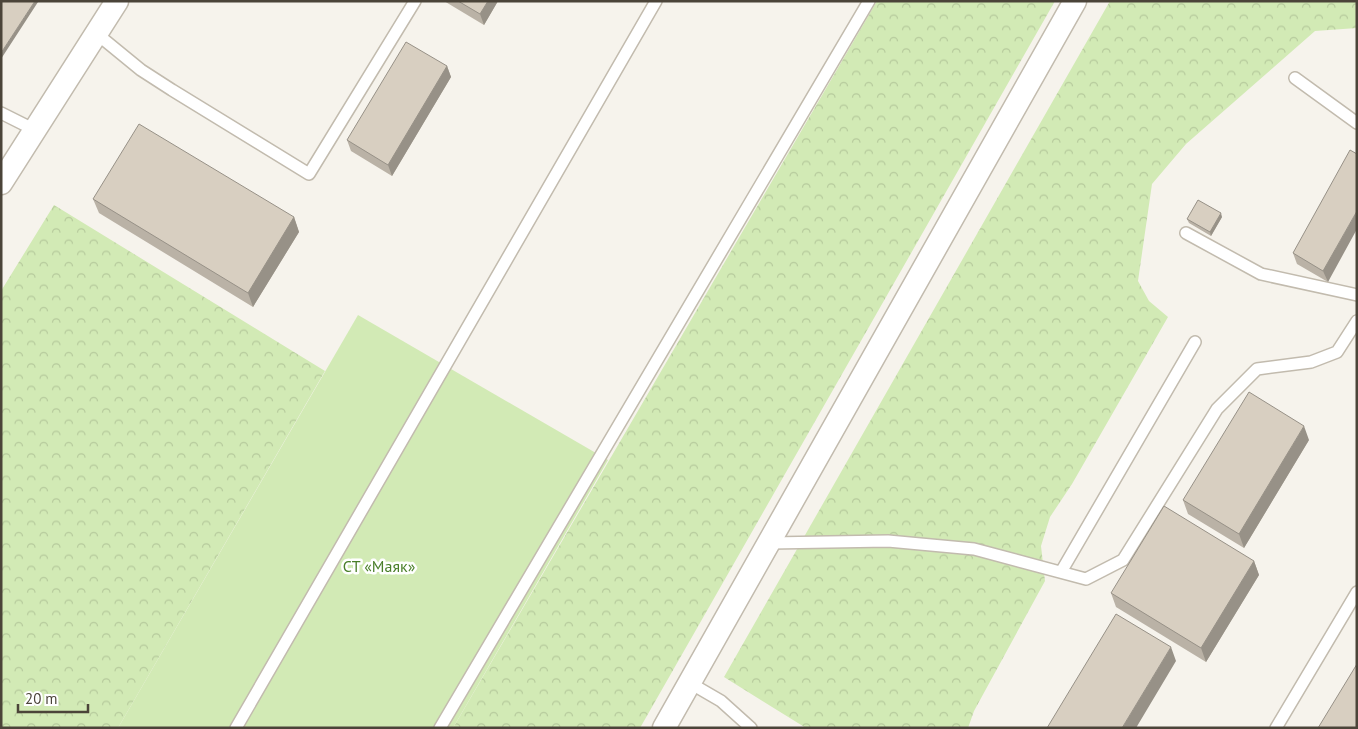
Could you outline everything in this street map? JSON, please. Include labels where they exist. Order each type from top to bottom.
[{"type":"street","points":[[1,182],[117,1]]},
{"type":"street","points":[[664,728],[1075,1]]},
{"type":"lane","points":[[97,34],[141,70],[308,174],[415,1]]},
{"type":"lane","points":[[236,728],[656,1]]},
{"type":"lane","points":[[440,728],[869,1]]},
{"type":"lane","points":[[1295,78],[1357,123]]},
{"type":"lane","points":[[1,113],[35,130]]},
{"type":"lane","points":[[1186,233],[1261,274],[1357,295]]},
{"type":"lane","points":[[770,543],[888,541],[974,549],[1086,579],[1123,560],[1216,409],[1257,369],[1311,362],[1338,352],[1357,321]]},
{"type":"lane","points":[[1061,572],[1195,342]]},
{"type":"lane","points":[[1276,728],[1357,592]]},
{"type":"lane","points":[[690,683],[721,702],[751,728]]},
{"type":"green space","points":[[877,1],[1055,1],[640,728],[453,728]]},
{"type":"green space","points":[[1110,1],[1357,1],[1357,28],[1315,31],[1186,144],[1152,184],[1138,281],[1149,301],[1168,317],[1072,484],[1050,517],[1041,546],[1045,581],[974,711],[968,728],[806,728],[724,677]]},
{"type":"green space","points":[[54,205],[325,371],[118,728],[1,728],[1,291]]},
{"type":"green space","name":"СТ «Маяк»","points":[[358,315],[608,460],[453,728],[118,728]]},
{"type":"building","points":[[1,1],[35,1],[1,53]]},
{"type":"building","points":[[458,1],[488,1],[480,14]]},
{"type":"building","points":[[406,42],[447,66],[388,165],[347,140]]},
{"type":"building","points":[[139,124],[294,217],[248,293],[93,199]]},
{"type":"building","points":[[1350,150],[1357,154],[1357,211],[1323,271],[1293,253]]},
{"type":"building","points":[[1198,200],[1221,213],[1210,232],[1187,219]]},
{"type":"building","points":[[1249,392],[1304,426],[1239,534],[1183,500]]},
{"type":"building","points":[[1164,506],[1254,561],[1201,648],[1111,593]]},
{"type":"building","points":[[1116,614],[1171,647],[1122,728],[1047,728]]},
{"type":"building","points":[[1357,664],[1357,728],[1318,728]]}]
